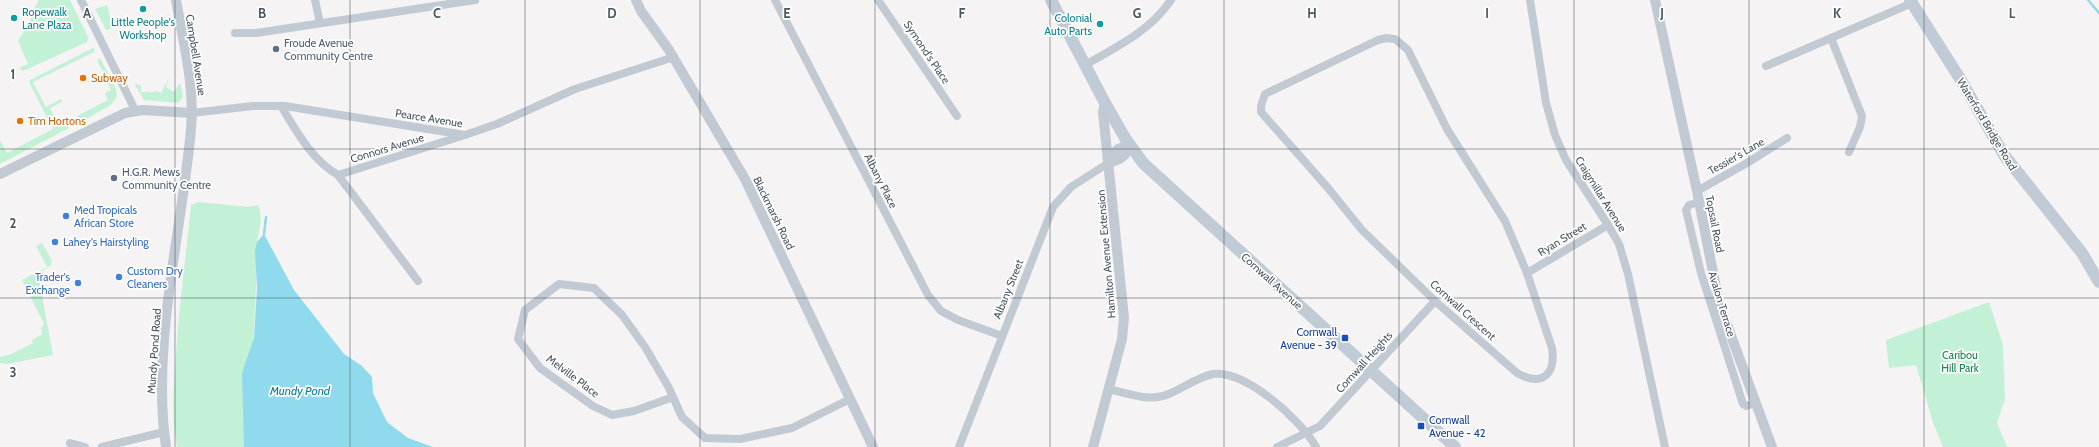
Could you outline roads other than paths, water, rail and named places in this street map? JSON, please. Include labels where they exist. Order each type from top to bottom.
[{"type":"main road","name":"Cornwall Avenue","points":[[1051,0],[1105,103],[1130,146],[1151,172],[1455,447]]},
{"type":"main road","name":"Waterford Bridge Road","points":[[1911,2],[1959,77],[2004,155],[2082,253],[2099,282]]},
{"type":"street","points":[[81,0],[135,110]]},
{"type":"street","name":"Campbell Avenue","points":[[176,0],[188,69],[192,113]]},
{"type":"street","points":[[315,0],[320,23]]},
{"type":"street","points":[[235,32],[256,33],[428,4],[475,0]]},
{"type":"street","name":"Blackmarsh Road","points":[[636,0],[641,11],[674,57],[745,179],[872,447]]},
{"type":"street","name":"Albany Place","points":[[775,0],[928,295],[941,310],[952,317],[1002,336]]},
{"type":"street","name":"Symond's Place","points":[[878,0],[957,116]]},
{"type":"street","points":[[1085,65],[1141,32],[1152,23],[1171,0]]},
{"type":"street","name":"Craigmillar Avenue","points":[[1530,0],[1546,103],[1555,135],[1566,160],[1608,224],[1618,244],[1628,274],[1665,447]]},
{"type":"street","name":"Topsail Road","points":[[1655,0],[1697,191],[1719,303],[1772,447]]},
{"type":"street","points":[[1766,66],[1911,2]]},
{"type":"street","name":"Cornwall Crescent","points":[[1390,38],[1400,42],[1412,56],[1451,136],[1505,222],[1527,273],[1551,342],[1553,358],[1552,368],[1546,375],[1538,379],[1529,379],[1517,374],[1435,301],[1362,230],[1328,188],[1267,120],[1261,112],[1261,106],[1265,94],[1378,40],[1390,38]]},
{"type":"street","points":[[1831,38],[1862,116],[1860,127],[1849,152]]},
{"type":"street","name":"Pearce Avenue","points":[[192,113],[253,106],[281,106],[466,135],[497,124],[575,89],[674,57]]},
{"type":"street","name":"Hamilton Avenue Extension","points":[[1093,447],[1110,389],[1122,339],[1124,318],[1104,112],[1105,103]]},
{"type":"street","points":[[281,106],[306,147],[330,171],[338,175],[418,281]]},
{"type":"street","points":[[0,174],[110,120],[135,110],[192,113]]},
{"type":"street","name":"Mundy Pond Road","points":[[166,447],[162,397],[165,342],[176,237],[192,128],[192,113]]},
{"type":"street","name":"Connors Avenue","points":[[338,175],[466,135]]},
{"type":"street","name":"Tessier's Lane","points":[[1697,191],[1747,164],[1787,138]]},
{"type":"street","name":"Albany Street","points":[[959,447],[1053,207],[1071,187],[1110,162],[1116,161],[1126,155],[1130,146]]},
{"type":"street","name":"Avalon Terrace","points":[[1699,202],[1689,205],[1686,210],[1701,273],[1743,404],[1746,406],[1755,402]]},
{"type":"street","name":"Ryan Street","points":[[1527,273],[1608,224]]},
{"type":"street","name":"Melville Place","points":[[673,397],[634,411],[612,415],[593,406],[540,368],[518,339],[525,310],[559,284],[594,288],[622,315],[645,347],[673,397],[682,417],[705,438],[740,439],[792,428],[850,399]]},
{"type":"street","name":"Cornwall Heights","points":[[1277,447],[1306,433],[1325,421],[1435,301]]},
{"type":"street","points":[[1110,389],[1131,395],[1155,397],[1168,395],[1211,374],[1230,375],[1257,388],[1306,433],[1316,447]]},
{"type":"street","points":[[102,447],[164,432]]},
{"type":"street","points":[[70,443],[85,447]]},
{"type":"water","name":"Mundy Pond","points":[[264,234],[294,290],[344,354],[362,366],[372,377],[373,393],[387,422],[408,438],[433,447],[244,447],[242,373],[254,338],[257,288],[255,251],[257,242]]},
{"type":"waterway","points":[[2088,0],[2099,13]]},
{"type":"waterway","points":[[264,234],[266,217]]},
{"type":"place","name":"Little People's Workshop","points":[[143,9]]},
{"type":"place","name":"Ropewalk Lane Plaza","points":[[14,18]]},
{"type":"place","name":"Colonial Auto Parts","points":[[1100,24]]},
{"type":"place","name":"Froude Avenue Community Centre","points":[[276,49]]},
{"type":"place","name":"Subway","points":[[83,78]]},
{"type":"place","name":"Tim Hortons","points":[[20,121]]},
{"type":"place","name":"H.G.R. Mews Community Centre","points":[[114,178]]},
{"type":"place","name":"Med Tropicals African Store","points":[[66,216]]},
{"type":"place","name":"Lahey's Hairstyling","points":[[55,242]]},
{"type":"place","name":"Custom Dry Cleaners","points":[[119,277]]},
{"type":"place","name":"Trader's Exchange","points":[[78,283]]},
{"type":"place","name":"Cornwall Avenue - 39","points":[[1345,338]]},
{"type":"place","name":"Cornwall Avenue - 42","points":[[1421,426]]},
{"type":"park label","name":"Caribou Hill Park","points":[[1960,361]]}]
